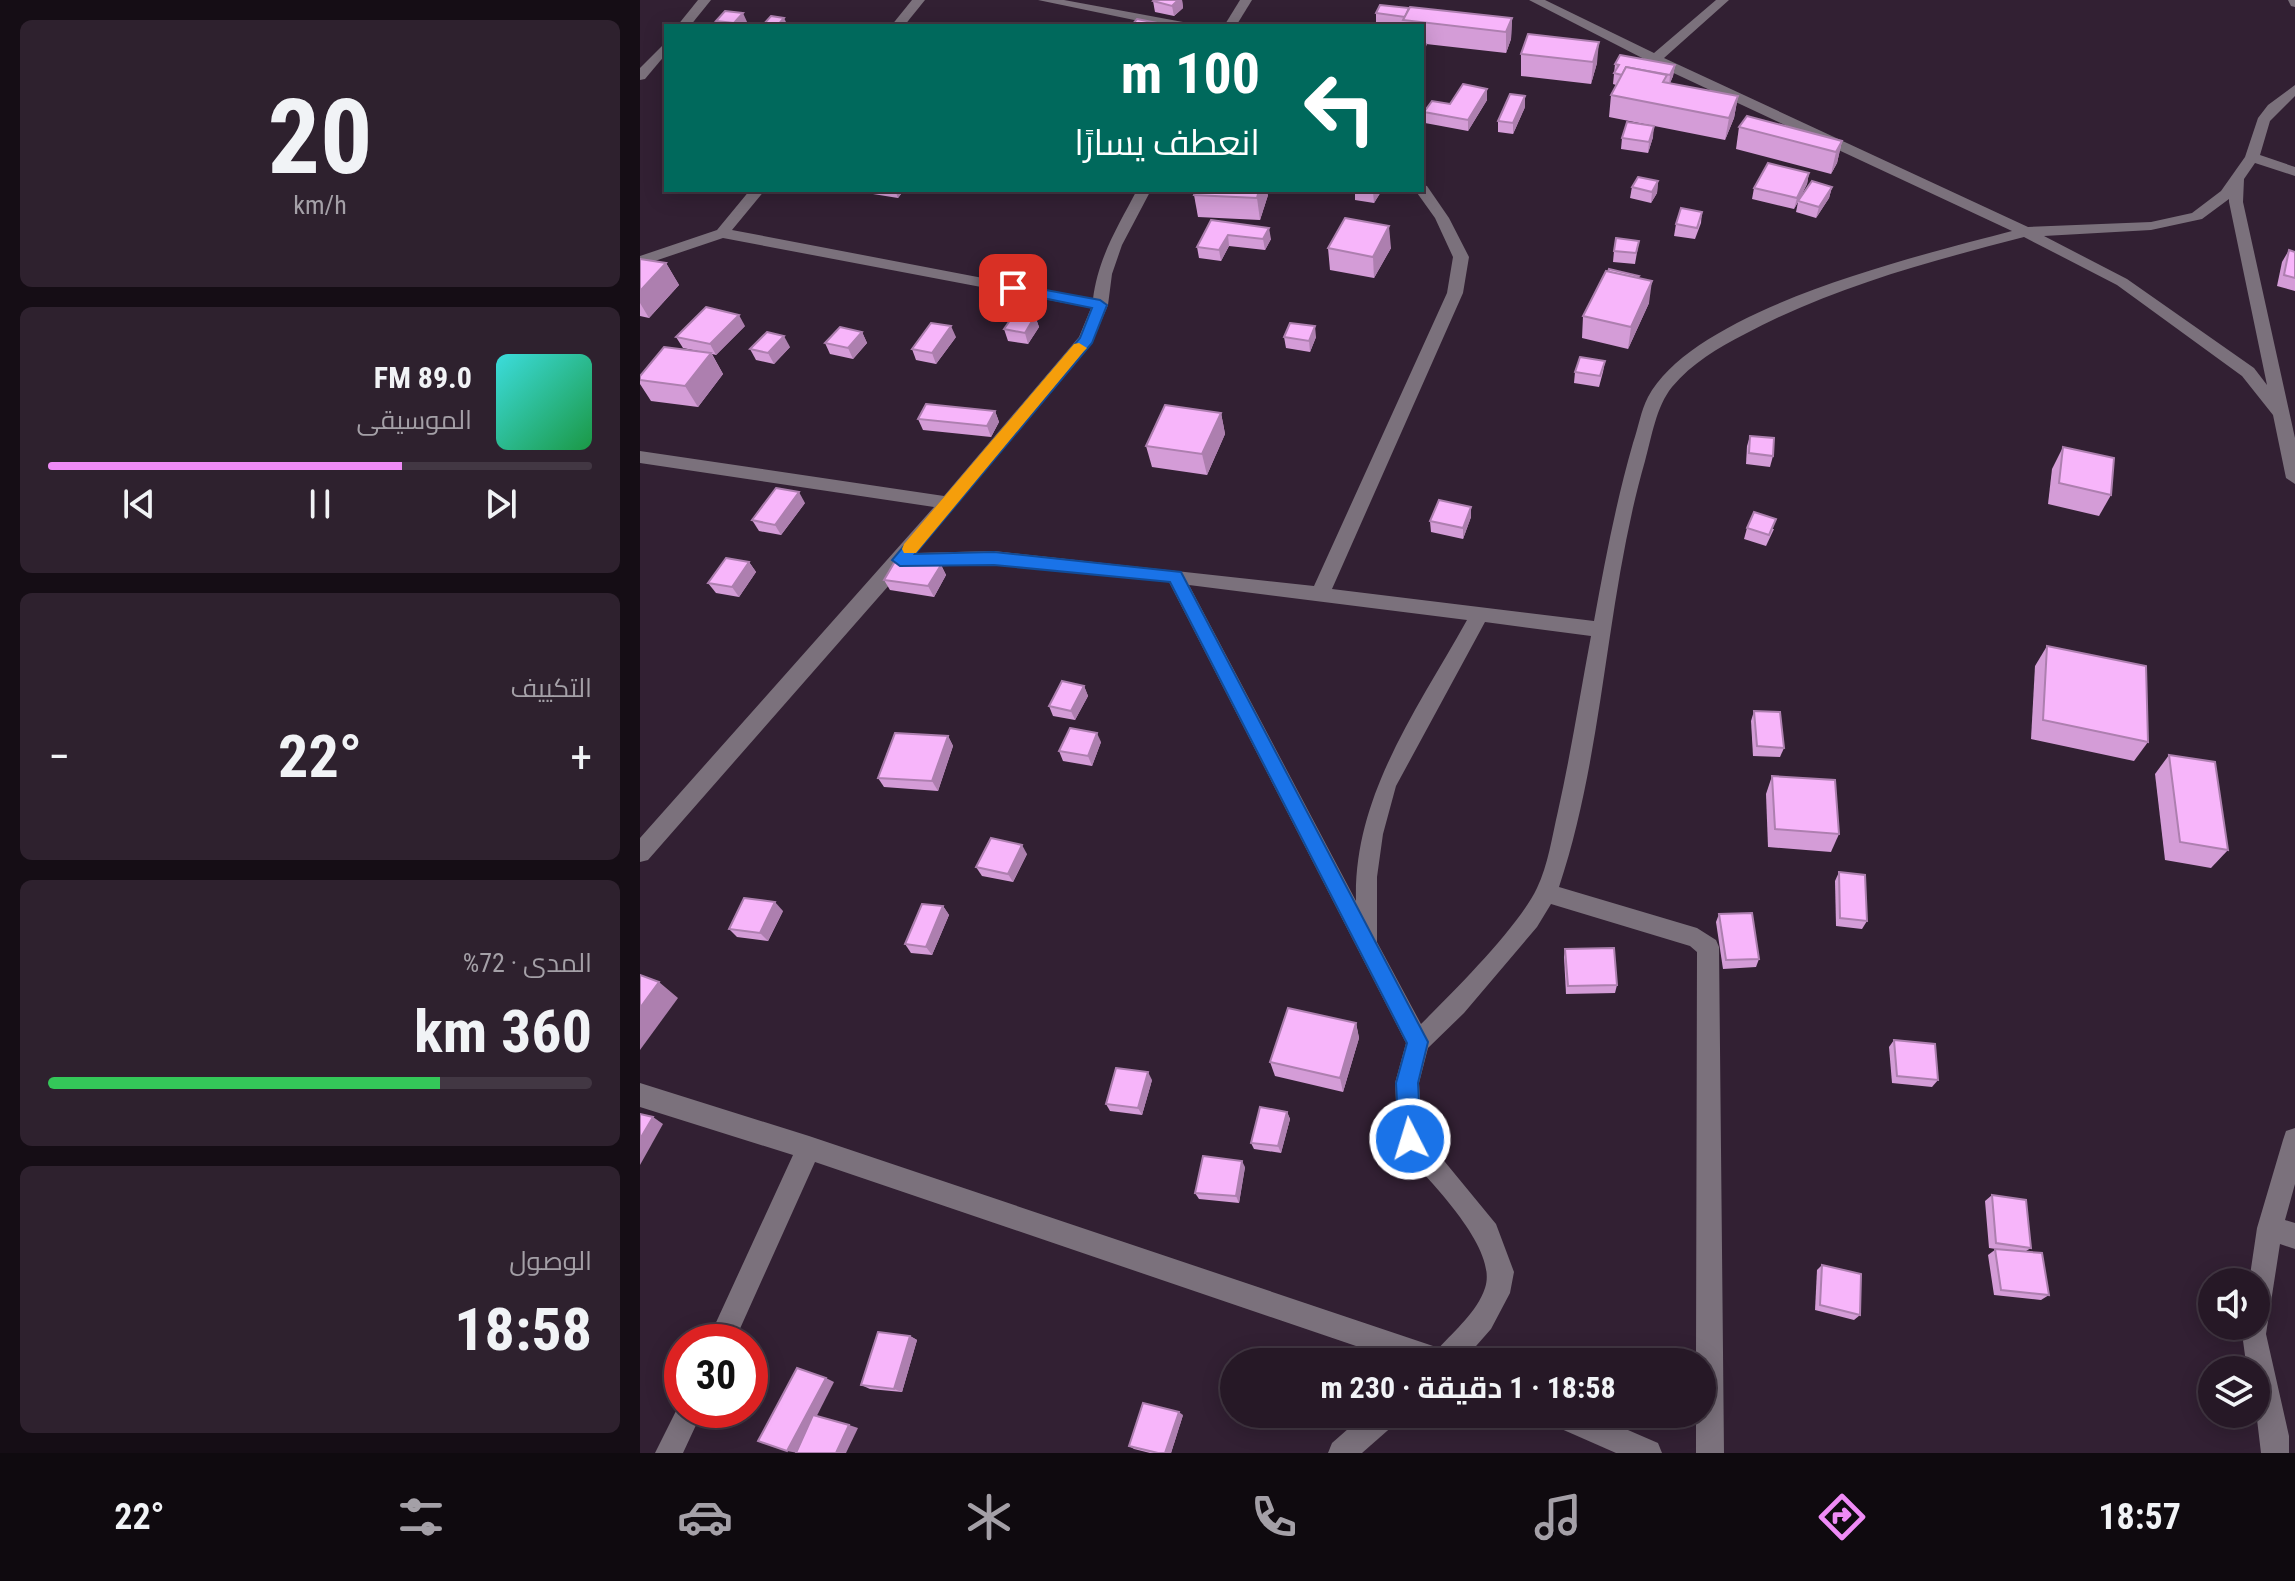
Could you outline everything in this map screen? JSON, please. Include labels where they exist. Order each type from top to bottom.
[{"type":"street","points":[[685,24],[705,0]]},
{"type":"street","points":[[899,24],[919,0]]},
{"type":"street","points":[[1044,0],[1172,24]]},
{"type":"street","points":[[1231,24],[1246,0]]},
{"type":"street","points":[[1535,0],[2026,232],[2122,282],[2195,331],[2248,372],[2278,411]]},
{"type":"street","points":[[1655,59],[1723,0]]},
{"type":"street","points":[[640,76],[664,48]]},
{"type":"street","points":[[1456,1348],[1482,1320],[1497,1293],[1501,1272],[1487,1233],[1410,1139],[1407,1083],[1418,1042],[1529,920],[1546,893],[1558,858],[1573,790],[1625,501],[1655,399],[1683,365],[1700,351],[1777,310],[1884,269],[2026,232],[2178,222],[2197,216],[2216,204],[2252,157],[2263,121],[2295,89]]},
{"type":"street","points":[[2252,157],[2295,172]]},
{"type":"street","points":[[2237,176],[2236,202],[2278,411],[2295,478]]},
{"type":"street","points":[[722,233],[756,192]]},
{"type":"street","points":[[640,853],[900,560],[1086,339],[1100,305],[1109,259],[1143,192]]},
{"type":"street","points":[[1319,596],[1455,293],[1461,257],[1442,218],[1424,192]]},
{"type":"street","points":[[640,261],[722,233],[1100,305]]},
{"type":"street","points":[[640,457],[948,503]]},
{"type":"street","points":[[900,560],[994,558],[1175,576],[1478,617],[1603,630]]},
{"type":"street","points":[[1175,576],[1418,1042]]},
{"type":"street","points":[[1368,944],[1366,877],[1372,834],[1386,785],[1478,617]]},
{"type":"street","points":[[1546,893],[1697,938],[1708,947],[1710,1453]]},
{"type":"street","points":[[640,1095],[809,1148],[1402,1348]]},
{"type":"street","points":[[2264,1268],[2270,1228],[2295,1140]]},
{"type":"street","points":[[728,1324],[809,1148]]},
{"type":"street","points":[[2270,1228],[2295,1236]]},
{"type":"street","points":[[2258,1340],[2275,1436],[2275,1453]]},
{"type":"street","points":[[2259,1340],[2290,1453]]},
{"type":"street","points":[[669,1453],[681,1428]]},
{"type":"street","points":[[1342,1453],[1370,1428]]},
{"type":"street","points":[[1592,1428],[1648,1453]]},
{"type":"building","points":[[1154,0],[1178,0],[1172,6]]},
{"type":"building","points":[[1380,5],[1409,8],[1405,17],[1376,13]]},
{"type":"building","points":[[1410,7],[1512,18],[1506,32],[1403,20]]},
{"type":"building","points":[[725,11],[743,13],[734,23],[716,21]]},
{"type":"building","points":[[771,16],[784,18],[779,24],[764,24]]},
{"type":"building","points":[[1137,19],[1157,23],[1156,24],[1133,24]]},
{"type":"building","points":[[1528,34],[1599,42],[1593,62],[1521,54]]},
{"type":"building","points":[[1620,55],[1675,65],[1670,75],[1626,67],[1622,75],[1614,73]]},
{"type":"building","points":[[1626,67],[1667,75],[1663,82],[1738,96],[1729,118],[1611,95]]},
{"type":"building","points":[[1463,84],[1487,89],[1468,120],[1424,112],[1432,101],[1450,104]]},
{"type":"building","points":[[1510,94],[1525,96],[1513,123],[1498,121]]},
{"type":"building","points":[[1747,116],[1842,141],[1836,152],[1739,127]]},
{"type":"building","points":[[1627,122],[1654,126],[1649,142],[1622,138]]},
{"type":"building","points":[[1768,163],[1809,173],[1797,198],[1754,188]]},
{"type":"building","points":[[1638,177],[1658,181],[1652,192],[1632,187]]},
{"type":"building","points":[[1812,181],[1832,187],[1819,207],[1798,201]]},
{"type":"building","points":[[1195,192],[1258,192],[1257,198],[1194,195]]},
{"type":"building","points":[[1681,208],[1702,212],[1697,228],[1676,224]]},
{"type":"building","points":[[1345,218],[1389,226],[1373,257],[1328,248]]},
{"type":"building","points":[[1211,220],[1269,228],[1263,239],[1228,235],[1219,250],[1197,247]]},
{"type":"building","points":[[1616,238],[1639,241],[1636,253],[1614,251]]},
{"type":"building","points":[[2289,250],[2295,252],[2295,278],[2284,275]]},
{"type":"building","points":[[640,259],[666,263],[640,291]]},
{"type":"building","points":[[1609,269],[1639,276],[1608,272]]},
{"type":"building","points":[[1606,271],[1652,281],[1631,327],[1583,316]]},
{"type":"building","points":[[706,307],[739,315],[710,344],[676,337]]},
{"type":"building","points":[[1015,313],[1035,316],[1025,333],[1004,329]]},
{"type":"building","points":[[931,323],[951,326],[932,353],[912,349]]},
{"type":"building","points":[[1290,323],[1315,326],[1309,341],[1284,337]]},
{"type":"building","points":[[840,327],[862,332],[848,348],[825,343]]},
{"type":"building","points":[[767,332],[784,336],[768,353],[750,349]]},
{"type":"building","points":[[664,347],[711,353],[685,386],[640,380]]},
{"type":"building","points":[[1580,357],[1605,361],[1600,376],[1575,372]]},
{"type":"building","points":[[926,404],[995,411],[987,426],[918,419]]},
{"type":"building","points":[[1165,405],[1221,413],[1202,454],[1146,446]]},
{"type":"building","points":[[1750,436],[1774,438],[1773,456],[1749,453]]},
{"type":"building","points":[[2063,447],[2114,458],[2111,495],[2059,483]]},
{"type":"building","points":[[776,488],[799,492],[775,525],[752,520]]},
{"type":"building","points":[[1439,500],[1471,507],[1463,528],[1430,521]]},
{"type":"building","points":[[1754,512],[1776,519],[1769,535],[1747,528]]},
{"type":"building","points":[[726,558],[749,562],[732,587],[708,583]]},
{"type":"building","points":[[897,558],[941,565],[928,586],[884,580]]},
{"type":"building","points":[[2047,646],[2146,666],[2148,742],[2043,720]]},
{"type":"building","points":[[1062,681],[1084,686],[1071,711],[1049,706]]},
{"type":"building","points":[[1754,711],[1780,712],[1784,748],[1757,746]]},
{"type":"building","points":[[1070,728],[1097,733],[1088,756],[1059,751]]},
{"type":"building","points":[[895,733],[948,736],[932,781],[878,778]]},
{"type":"building","points":[[2169,755],[2215,762],[2228,850],[2180,842]]},
{"type":"building","points":[[1772,776],[1835,780],[1839,834],[1775,829]]},
{"type":"building","points":[[991,838],[1022,845],[1008,874],[976,867]]},
{"type":"building","points":[[1839,872],[1865,875],[1867,921],[1840,918]]},
{"type":"building","points":[[744,898],[775,902],[760,933],[729,929]]},
{"type":"building","points":[[922,904],[943,906],[926,947],[905,944]]},
{"type":"building","points":[[1752,913],[1759,959],[1726,960],[1719,914]]},
{"type":"building","points":[[1614,948],[1617,985],[1568,986],[1565,949]]},
{"type":"building","points":[[640,975],[659,982],[640,1008]]},
{"type":"building","points":[[1288,1008],[1356,1023],[1340,1078],[1270,1062]]},
{"type":"building","points":[[1894,1040],[1935,1044],[1938,1080],[1897,1076]]},
{"type":"building","points":[[1116,1068],[1148,1072],[1138,1108],[1106,1104]]},
{"type":"building","points":[[1260,1107],[1287,1112],[1278,1146],[1251,1143]]},
{"type":"building","points":[[640,1114],[653,1117],[640,1139]]},
{"type":"building","points":[[1203,1156],[1242,1161],[1236,1196],[1195,1193]]},
{"type":"building","points":[[1992,1195],[2026,1200],[2031,1248],[1996,1243]]},
{"type":"building","points":[[1995,1249],[2042,1253],[2049,1295],[2001,1290]]},
{"type":"building","points":[[1822,1265],[1861,1274],[1860,1315],[1820,1305]]},
{"type":"building","points":[[878,1332],[910,1336],[894,1389],[861,1385]]},
{"type":"building","points":[[797,1368],[826,1378],[787,1451],[758,1441],[765,1428],[768,1428],[768,1422]]},
{"type":"building","points":[[1143,1403],[1179,1412],[1165,1453],[1129,1446]]},
{"type":"building","points":[[813,1415],[849,1425],[836,1453],[796,1453]]},
{"type":"slow traffic","points":[[910,549],[1079,348]]},
{"type":"route","points":[[1013,288],[1100,305],[1086,339],[900,560],[994,558],[1175,576],[1418,1042],[1407,1083],[1410,1139]]}]
